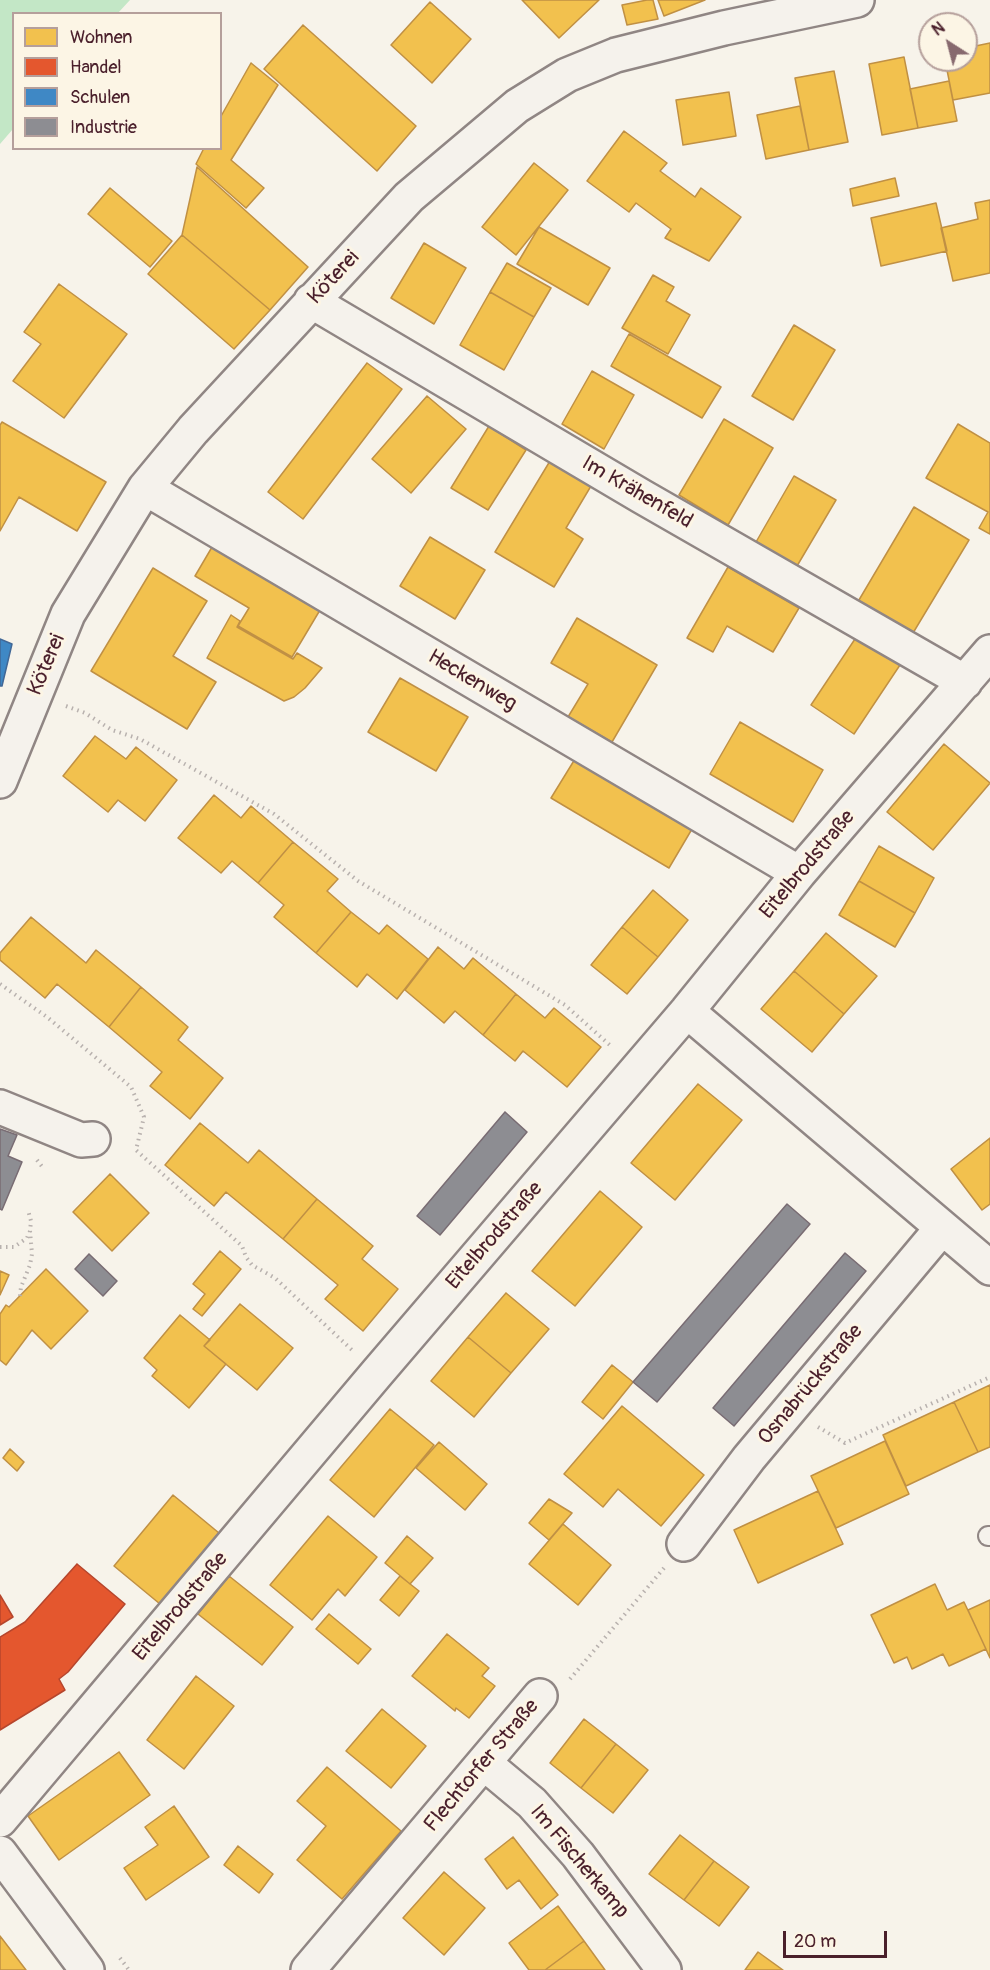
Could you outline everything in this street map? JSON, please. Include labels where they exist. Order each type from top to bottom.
[{"type":"street","name":"Köterei","points":[[0,781],[68,614],[145,488],[194,430],[311,301],[409,197],[516,106],[567,75],[616,55],[724,28],[857,0]]},
{"type":"street","name":"Im Krähenfeld","points":[[311,301],[630,490],[965,682]]},
{"type":"street","name":"Heckenweg","points":[[145,488],[799,873]]},
{"type":"street","name":"Eitelbrodstraße","points":[[0,1820],[377,1373],[687,1011],[799,873],[990,652]]},
{"type":"street","points":[[687,1011],[990,1268]]},
{"type":"street","points":[[0,1107],[81,1140],[93,1139]]},
{"type":"street","name":"Osnabrückstraße","points":[[684,1544],[789,1410],[942,1228]]},
{"type":"street","name":"Flechtorfer Straße","points":[[308,1970],[540,1696]]},
{"type":"street","name":"Im Fischerkamp","points":[[484,1763],[532,1803],[578,1855],[664,1970]]},
{"type":"street","points":[[0,1852],[87,1970]]},
{"type":"path","points":[[35,693],[85,714],[112,730],[140,739],[274,814],[368,887],[565,1005],[637,1070]]},
{"type":"path","points":[[0,984],[47,1017],[131,1087],[144,1117],[136,1150],[242,1246],[252,1265],[275,1278],[377,1373]]},
{"type":"path","points":[[20,1296],[32,1254],[31,1221],[28,1209]]},
{"type":"path","points":[[0,1247],[14,1247],[21,1244],[30,1231]]},
{"type":"path","points":[[789,1410],[845,1443],[990,1377]]},
{"type":"path","name":"Flechtorfer Straße","points":[[540,1696],[558,1693],[684,1544]]},
{"type":"green space","points":[[0,0],[130,0],[119,12],[12,12],[12,130],[0,144]]},
{"type":"building: Wohnen","points":[[522,0],[599,0],[559,38]]},
{"type":"building: Wohnen","points":[[653,0],[658,19],[627,25],[622,5]]},
{"type":"building: Wohnen","points":[[658,0],[705,0],[664,16]]},
{"type":"building: Wohnen","points":[[430,2],[471,39],[432,83],[391,45]]},
{"type":"building: Wohnen","points":[[303,25],[416,126],[377,171],[264,69]]},
{"type":"building: Wohnen","points":[[990,43],[990,93],[953,100],[947,72],[978,72],[978,46]]},
{"type":"building: Wohnen","points":[[904,57],[918,128],[882,135],[869,64]]},
{"type":"building: Wohnen","points":[[251,63],[278,85],[231,160],[264,188],[246,208],[196,164],[203,150],[222,150],[222,114]]},
{"type":"building: Wohnen","points":[[834,71],[848,142],[809,150],[795,78]]},
{"type":"building: Wohnen","points":[[949,81],[957,121],[918,128],[910,89]]},
{"type":"building: Wohnen","points":[[729,92],[736,136],[683,145],[676,100]]},
{"type":"building: Wohnen","points":[[800,106],[809,150],[766,159],[757,115]]},
{"type":"building: Wohnen","points":[[624,131],[667,163],[660,171],[695,197],[701,188],[741,217],[709,261],[665,238],[671,229],[636,203],[629,212],[587,181]]},
{"type":"building: Wohnen","points":[[534,163],[568,190],[516,255],[482,227]]},
{"type":"building: Wohnen","points":[[197,167],[308,267],[270,310],[182,235]]},
{"type":"building: Wohnen","points":[[895,178],[899,196],[853,206],[850,189]]},
{"type":"building: Wohnen","points":[[110,188],[172,241],[150,267],[88,214]]},
{"type":"building: Wohnen","points":[[990,200],[990,273],[953,281],[941,228],[978,219],[975,203]]},
{"type":"building: Wohnen","points":[[936,203],[947,251],[881,266],[871,218]]},
{"type":"building: Wohnen","points":[[539,227],[610,268],[588,305],[517,264]]},
{"type":"building: Wohnen","points":[[182,235],[270,310],[234,349],[148,274]]},
{"type":"building: Wohnen","points":[[424,243],[466,268],[434,324],[391,298]]},
{"type":"building: Wohnen","points":[[507,263],[551,288],[534,317],[490,292]]},
{"type":"building: Wohnen","points":[[653,275],[674,287],[666,301],[690,315],[668,354],[622,328]]},
{"type":"building: Wohnen","points":[[59,284],[127,334],[64,418],[13,381],[41,344],[24,332]]},
{"type":"building: Wohnen","points":[[490,292],[534,317],[504,370],[460,345]]},
{"type":"building: Wohnen","points":[[794,325],[835,350],[793,420],[752,396]]},
{"type":"building: Wohnen","points":[[629,334],[721,387],[702,418],[611,366]]},
{"type":"building: Wohnen","points":[[367,363],[402,389],[303,519],[268,492]]},
{"type":"building: Wohnen","points":[[592,371],[634,395],[604,449],[562,424]]},
{"type":"building: Wohnen","points":[[427,396],[466,429],[411,493],[372,459]]},
{"type":"building: Wohnen","points":[[724,419],[773,448],[728,525],[679,495]]},
{"type":"building: Wohnen","points":[[2,422],[106,482],[77,531],[19,497],[0,531],[0,425]]},
{"type":"building: Wohnen","points":[[958,424],[990,443],[990,534],[979,528],[988,512],[926,478]]},
{"type":"building: Wohnen","points":[[489,426],[526,450],[488,510],[451,488]]},
{"type":"building: Wohnen","points":[[550,461],[591,486],[566,528],[583,539],[554,587],[495,552]]},
{"type":"building: Wohnen","points":[[794,476],[836,500],[797,566],[756,542]]},
{"type":"building: Wohnen","points":[[914,507],[969,540],[910,638],[856,605]]},
{"type":"building: Wohnen","points":[[430,537],[485,570],[455,619],[400,586]]},
{"type":"building: Wohnen","points":[[215,542],[323,605],[292,657],[238,626],[249,608],[195,576]]},
{"type":"building: Wohnen","points":[[728,567],[799,608],[773,652],[727,626],[713,652],[687,638]]},
{"type":"building: Wohnen","points":[[153,568],[207,601],[173,656],[216,682],[187,729],[91,671]]},
{"type":"building: Wohnen","points":[[231,615],[240,621],[237,627],[293,659],[297,653],[322,668],[305,688],[294,697],[284,701],[207,658]]},
{"type":"building: Wohnen","points":[[577,618],[657,665],[612,742],[568,717],[588,684],[551,663]]},
{"type":"building: Wohnen","points":[[857,636],[900,665],[854,734],[811,705]]},
{"type":"building: Wohnen","points":[[400,678],[468,717],[436,771],[368,732]]},
{"type":"building: Wohnen","points":[[740,722],[823,770],[793,822],[710,774]]},
{"type":"building: Wohnen","points":[[95,736],[126,759],[136,747],[177,780],[145,821],[118,800],[108,812],[63,776]]},
{"type":"building: Wohnen","points":[[944,744],[990,783],[933,850],[887,812]]},
{"type":"building: Wohnen","points":[[575,759],[692,829],[669,868],[551,798]]},
{"type":"building: Wohnen","points":[[214,795],[241,818],[251,806],[293,842],[258,883],[232,861],[221,873],[178,838]]},
{"type":"building: Wohnen","points":[[293,842],[338,879],[327,891],[351,912],[316,953],[274,917],[284,905],[258,883]]},
{"type":"building: Wohnen","points":[[879,846],[934,878],[915,913],[859,881]]},
{"type":"building: Wohnen","points":[[859,881],[915,913],[895,947],[839,915]]},
{"type":"building: Wohnen","points":[[653,890],[688,920],[658,957],[622,927]]},
{"type":"building: Wohnen","points":[[351,912],[379,934],[387,925],[428,959],[397,999],[367,974],[357,987],[316,953]]},
{"type":"building: Wohnen","points":[[31,917],[86,963],[96,950],[141,987],[109,1027],[57,984],[45,998],[0,960],[0,953]]},
{"type":"building: Wohnen","points":[[622,927],[658,957],[627,994],[591,965]]},
{"type":"building: Wohnen","points":[[826,933],[877,976],[844,1014],[794,971]]},
{"type":"building: Wohnen","points":[[438,947],[464,969],[473,958],[516,994],[483,1035],[455,1011],[444,1023],[405,990]]},
{"type":"building: Wohnen","points":[[794,971],[844,1014],[812,1052],[761,1009]]},
{"type":"building: Wohnen","points":[[141,987],[188,1027],[178,1040],[223,1078],[190,1119],[150,1086],[162,1072],[109,1027]]},
{"type":"building: Wohnen","points":[[516,994],[545,1018],[554,1008],[601,1047],[567,1087],[523,1051],[515,1061],[483,1035]]},
{"type":"building: Wohnen","points":[[698,1084],[742,1120],[675,1200],[631,1163]]},
{"type":"building: Wohnen","points":[[200,1123],[248,1163],[259,1150],[317,1199],[283,1239],[226,1192],[214,1206],[165,1165]]},
{"type":"building: Wohnen","points":[[990,1138],[990,1204],[982,1210],[951,1169]]},
{"type":"building: Wohnen","points":[[110,1174],[149,1213],[112,1251],[73,1212]]},
{"type":"building: Wohnen","points":[[600,1191],[642,1227],[575,1306],[532,1271]]},
{"type":"building: Wohnen","points":[[317,1199],[373,1246],[362,1259],[398,1289],[363,1331],[325,1299],[338,1285],[283,1239]]},
{"type":"building: Wohnen","points":[[220,1251],[241,1269],[202,1316],[193,1309],[205,1294],[193,1284]]},
{"type":"building: Wohnen","points":[[46,1269],[88,1311],[51,1349],[32,1330],[6,1365],[0,1360],[0,1314],[6,1305],[9,1307]]},
{"type":"building: Wohnen","points":[[0,1271],[9,1275],[0,1295]]},
{"type":"building: Wohnen","points":[[506,1293],[549,1329],[511,1373],[468,1337]]},
{"type":"building: Wohnen","points":[[240,1304],[293,1348],[257,1390],[204,1346]]},
{"type":"building: Wohnen","points":[[180,1315],[210,1340],[204,1346],[226,1364],[189,1408],[152,1376],[157,1370],[144,1358]]},
{"type":"building: Wohnen","points":[[468,1337],[511,1373],[474,1417],[431,1381]]},
{"type":"building: Wohnen","points":[[612,1365],[633,1382],[603,1419],[582,1402]]},
{"type":"building: Wohnen","points":[[990,1385],[990,1447],[978,1452],[954,1402]]},
{"type":"building: Wohnen","points":[[954,1402],[978,1452],[906,1486],[883,1435]]},
{"type":"building: Wohnen","points":[[622,1406],[704,1475],[661,1526],[618,1489],[603,1507],[564,1474]]},
{"type":"building: Wohnen","points":[[390,1409],[434,1445],[374,1517],[330,1480]]},
{"type":"building: Wohnen","points":[[885,1441],[909,1494],[836,1528],[811,1476]]},
{"type":"building: Wohnen","points":[[439,1442],[487,1484],[465,1510],[416,1468]]},
{"type":"building: Wohnen","points":[[10,1449],[24,1462],[17,1471],[3,1458]]},
{"type":"building: Wohnen","points":[[818,1491],[843,1544],[758,1583],[734,1530]]},
{"type":"building: Wohnen","points":[[173,1495],[219,1533],[160,1604],[114,1566]]},
{"type":"building: Wohnen","points":[[549,1499],[572,1513],[549,1540],[529,1523]]},
{"type":"building: Wohnen","points":[[328,1516],[377,1557],[345,1596],[338,1589],[312,1620],[270,1585]]},
{"type":"building: Wohnen","points":[[563,1524],[611,1565],[578,1605],[529,1564]]},
{"type":"building: Wohnen","points":[[407,1536],[433,1558],[410,1584],[385,1563]]},
{"type":"building: Wohnen","points":[[229,1576],[293,1627],[262,1665],[198,1614]]},
{"type":"building: Wohnen","points":[[400,1576],[419,1591],[399,1616],[380,1600]]},
{"type":"building: Wohnen","points":[[935,1584],[947,1610],[964,1602],[986,1649],[949,1666],[943,1654],[912,1669],[907,1657],[894,1663],[871,1615]]},
{"type":"building: Wohnen","points":[[990,1600],[990,1658],[968,1610]]},
{"type":"building: Wohnen","points":[[329,1614],[371,1649],[358,1664],[316,1629]]},
{"type":"building: Wohnen","points":[[447,1634],[489,1668],[482,1676],[495,1686],[469,1718],[456,1708],[455,1711],[412,1676]]},
{"type":"building: Wohnen","points":[[196,1676],[234,1706],[184,1769],[147,1740]]},
{"type":"building: Wohnen","points":[[382,1709],[426,1746],[391,1788],[346,1751]]},
{"type":"building: Wohnen","points":[[584,1719],[616,1744],[581,1788],[550,1763]]},
{"type":"building: Wohnen","points":[[616,1744],[648,1770],[613,1813],[581,1788]]},
{"type":"building: Wohnen","points":[[119,1752],[150,1795],[59,1860],[28,1816]]},
{"type":"building: Wohnen","points":[[327,1767],[401,1831],[342,1899],[297,1860],[326,1826],[297,1801]]},
{"type":"building: Wohnen","points":[[174,1806],[209,1857],[146,1900],[124,1868],[158,1845],[145,1827]]},
{"type":"building: Wohnen","points":[[680,1835],[714,1861],[684,1900],[649,1874]]},
{"type":"building: Wohnen","points":[[513,1837],[558,1895],[541,1909],[519,1880],[507,1889],[485,1859]]},
{"type":"building: Wohnen","points":[[238,1846],[273,1874],[259,1893],[224,1865]]},
{"type":"building: Wohnen","points":[[714,1861],[749,1887],[719,1926],[684,1900]]},
{"type":"building: Wohnen","points":[[444,1872],[485,1908],[444,1955],[403,1918]]},
{"type":"building: Wohnen","points":[[558,1906],[584,1941],[545,1970],[529,1970],[509,1943]]},
{"type":"building: Wohnen","points":[[0,1936],[26,1970],[0,1970]]},
{"type":"building: Wohnen","points":[[584,1941],[605,1970],[545,1970]]},
{"type":"building: Wohnen","points":[[758,1952],[783,1970],[745,1970]]},
{"type":"building: Handel","points":[[77,1564],[125,1604],[68,1672],[59,1679],[65,1690],[0,1730],[0,1637],[25,1622]]},
{"type":"building: Handel","points":[[0,1595],[13,1617],[0,1625]]},
{"type":"building: Schulen","points":[[0,639],[12,644],[2,686],[0,686]]},
{"type":"building: Industrie","points":[[505,1112],[527,1132],[440,1235],[417,1216]]},
{"type":"building: Industrie","points":[[0,1129],[17,1135],[8,1156],[22,1162],[2,1210],[0,1209]]},
{"type":"building: Industrie","points":[[787,1204],[810,1224],[657,1402],[633,1382]]},
{"type":"building: Industrie","points":[[845,1253],[866,1271],[734,1426],[713,1408]]},
{"type":"building: Industrie","points":[[89,1254],[117,1281],[103,1296],[75,1269]]}]
